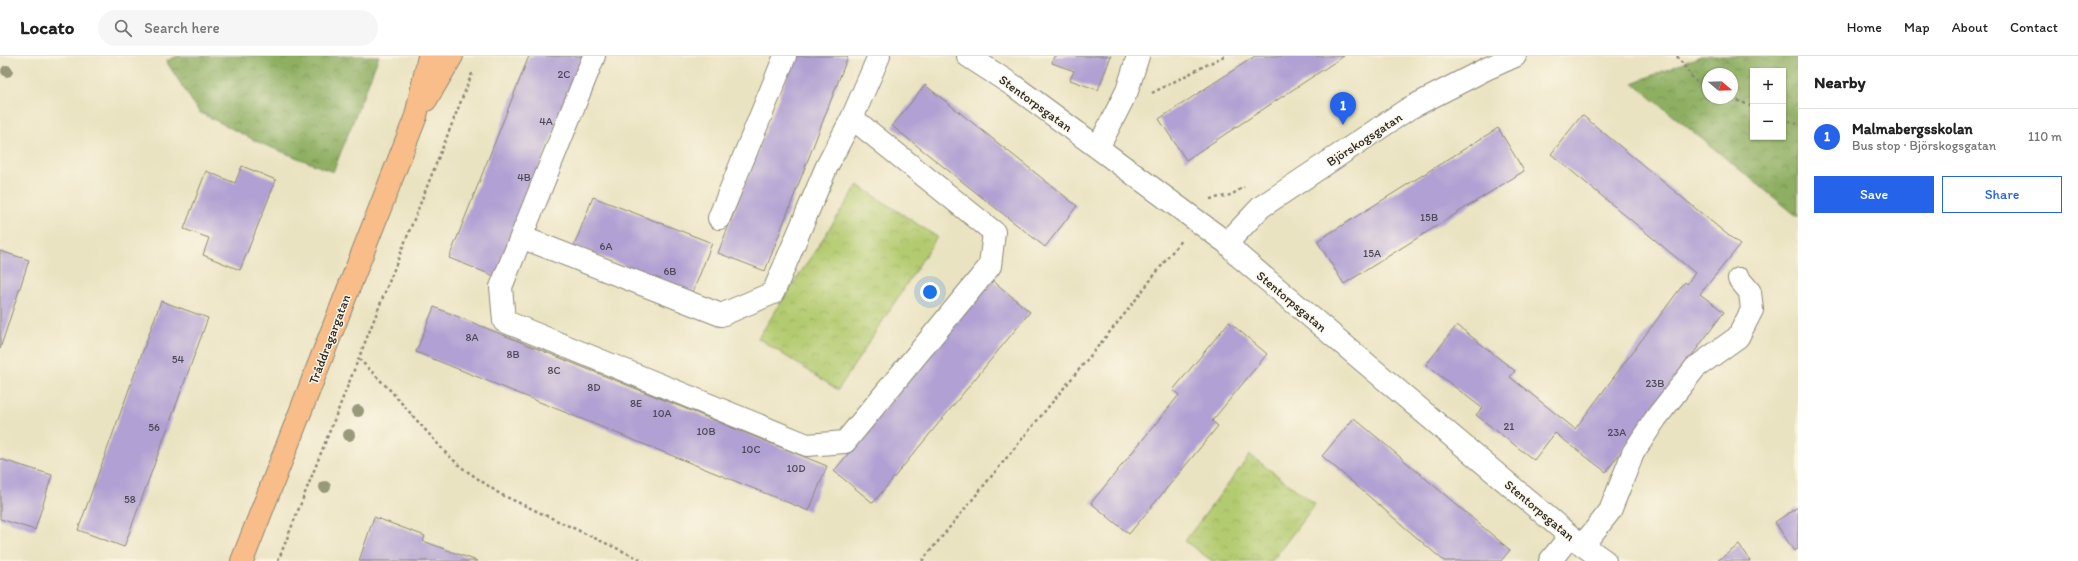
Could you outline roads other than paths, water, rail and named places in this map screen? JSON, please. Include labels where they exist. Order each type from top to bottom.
[{"type":"main road","name":"Tråddragargatan","points":[[242,561],[416,116],[429,56]]},
{"type":"main road","name":"Tråddragargatan","points":[[416,116],[452,56]]},
{"type":"street","points":[[594,56],[501,288],[504,321],[808,445],[845,442],[990,266],[994,232],[852,118]]},
{"type":"street","points":[[719,218],[785,56]]},
{"type":"street","points":[[521,237],[721,315],[772,293],[827,166],[852,118],[879,56]]},
{"type":"street","name":"Stentorpsgatan","points":[[968,56],[1098,148],[1227,243],[1240,257],[1576,540],[1604,561]]},
{"type":"street","points":[[1098,148],[1127,90],[1138,56]]},
{"type":"street","name":"Björskogsgatan","points":[[1227,243],[1261,207],[1408,109],[1486,68],[1515,56]]},
{"type":"street","points":[[1550,561],[1610,511],[1633,453],[1656,418],[1695,368],[1738,337],[1752,310],[1750,292],[1739,279]]},
{"type":"place","name":"Malmabergsskolan","points":[[1343,125]]}]
